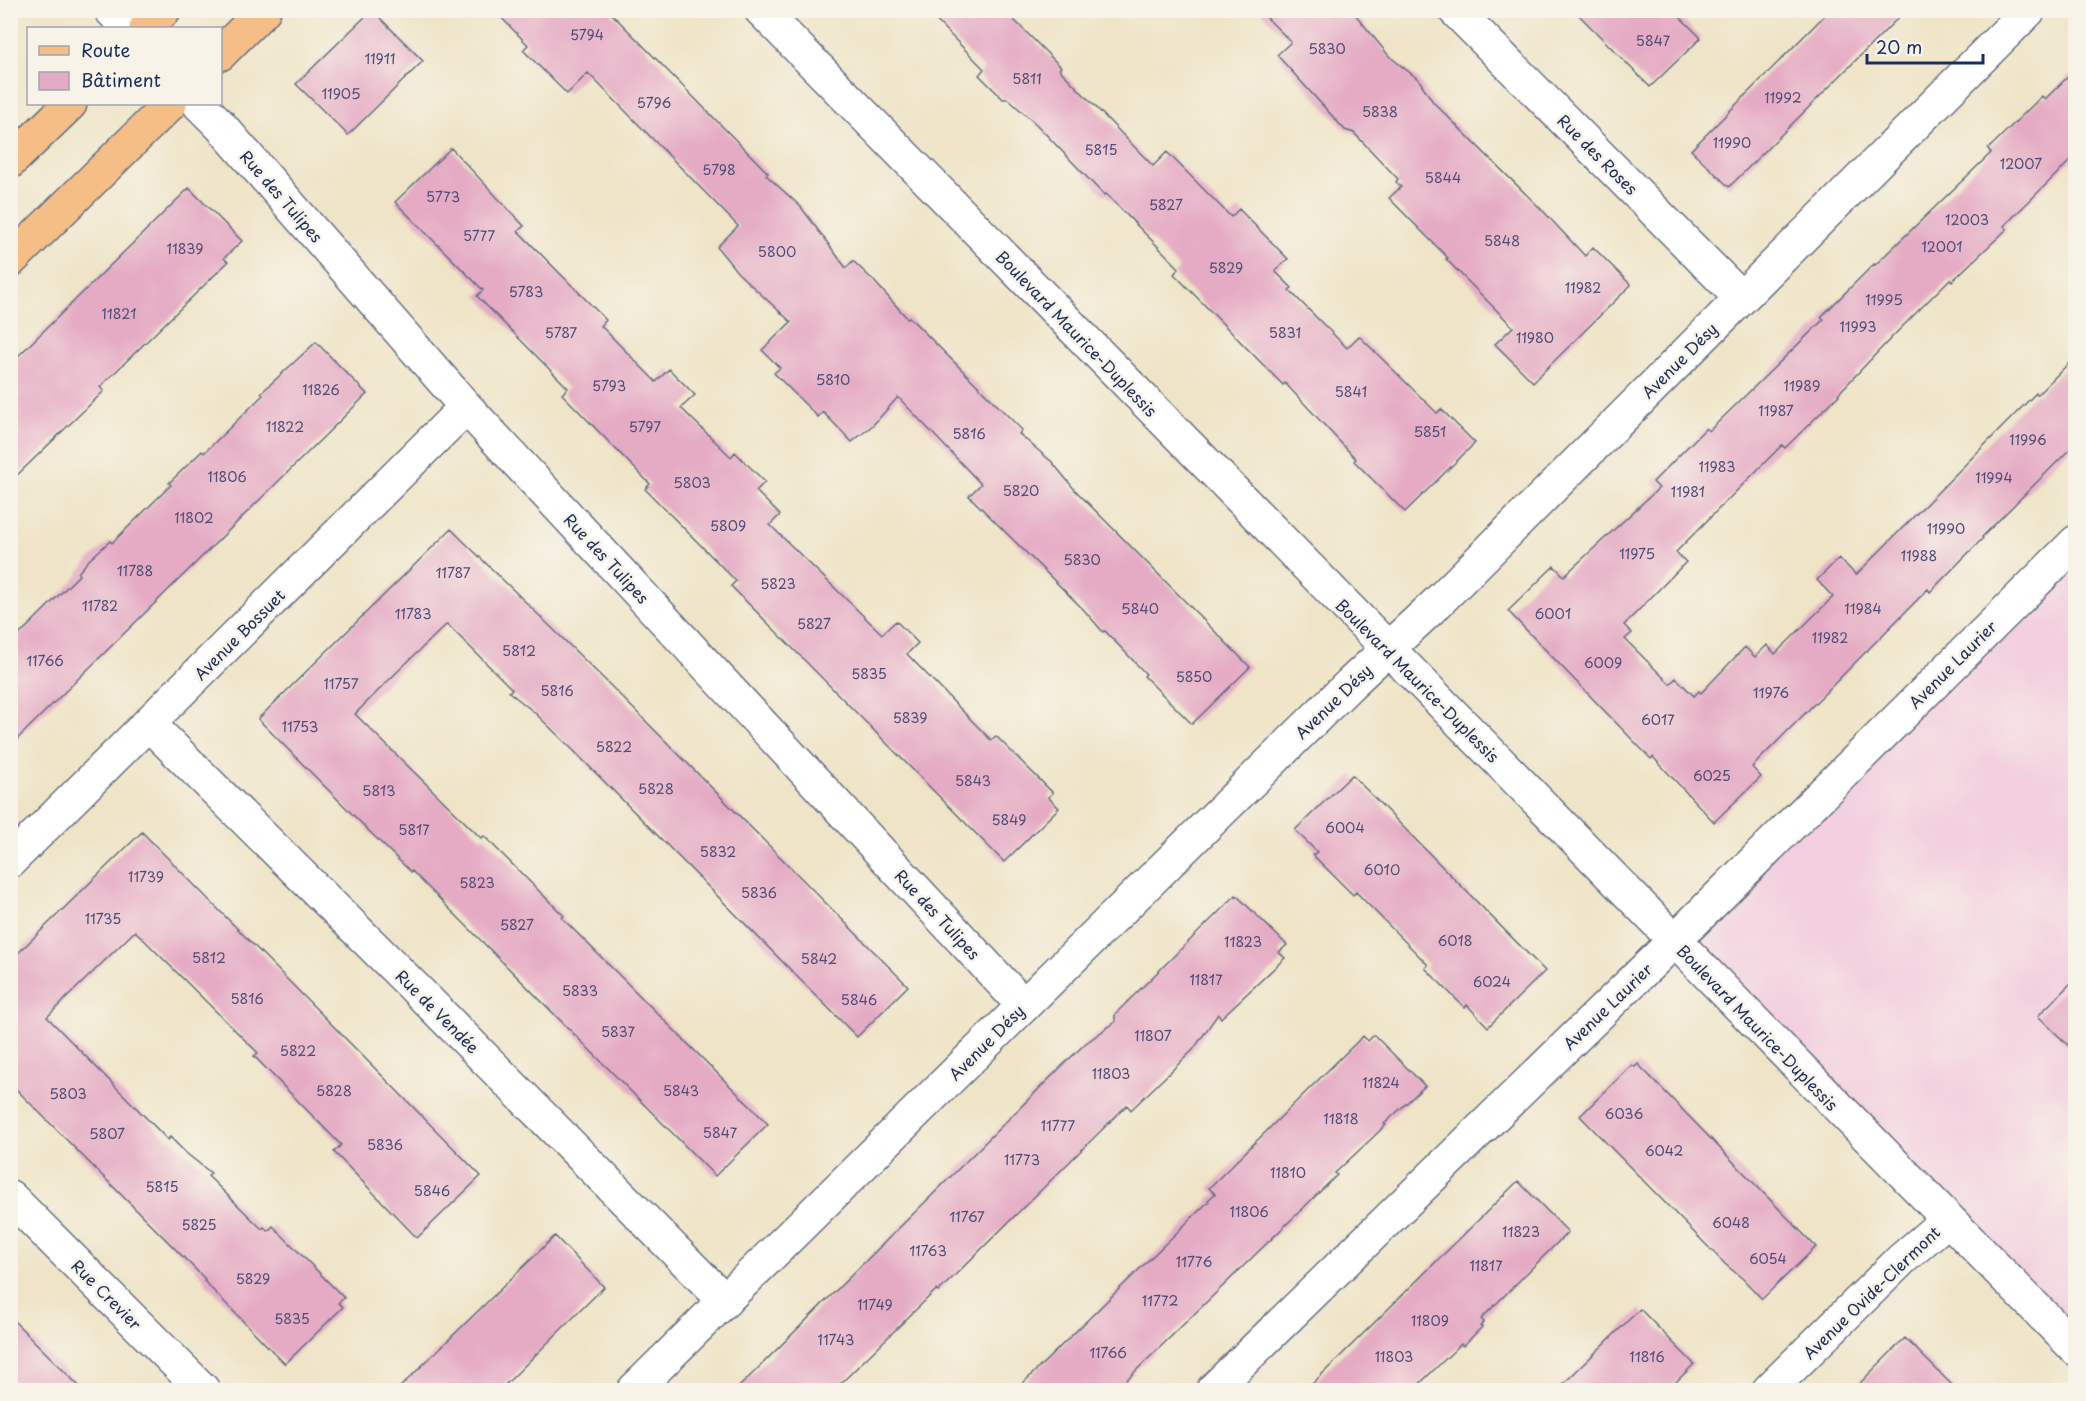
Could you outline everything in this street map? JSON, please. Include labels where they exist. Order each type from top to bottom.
[{"type":"main road","points":[[147,27],[164,10]]},
{"type":"main road","points":[[222,52],[264,10]]},
{"type":"main road","points":[[10,162],[69,105]]},
{"type":"main road","points":[[10,261],[169,105]]},
{"type":"street","points":[[111,10],[127,27]]},
{"type":"street","name":"Boulevard Maurice-Duplessis","points":[[761,10],[2076,1349]]},
{"type":"street","name":"Rue des Roses","points":[[1455,10],[1741,298]]},
{"type":"street","name":"Avenue Désy","points":[[634,1390],[1023,1005],[1387,649],[1437,603],[2030,10]]},
{"type":"street","name":"Rue des Tulipes","points":[[200,105],[466,407],[1023,1005]]},
{"type":"street","name":"Avenue Bossuet","points":[[10,861],[466,407]]},
{"type":"street","name":"Avenue Laurier","points":[[1213,1390],[1674,940],[2076,542]]},
{"type":"street","name":"Rue de Vendée","points":[[149,724],[417,990],[724,1301]]},
{"type":"street","name":"Rue Crevier","points":[[10,1197],[202,1390]]},
{"type":"street","name":"Avenue Ovide-Clermont","points":[[1769,1390],[1902,1259],[1947,1220]]},
{"type":"shaded area","points":[[2075,542],[2075,1349],[1674,941]]},
{"type":"building","points":[[372,10],[423,61],[348,135],[296,84]]},
{"type":"building","points":[[494,10],[608,10],[768,173],[766,175],[801,207],[846,268],[853,261],[874,281],[907,318],[909,317],[1022,430],[1019,434],[1052,462],[1075,490],[1250,667],[1192,724],[1144,676],[1146,674],[1105,631],[1103,632],[1084,610],[969,496],[981,484],[898,397],[873,425],[852,442],[823,412],[818,417],[774,373],[780,368],[762,350],[791,322],[738,273],[717,247],[738,226],[588,73],[567,94],[523,50],[528,45]]},
{"type":"building","points":[[926,10],[1004,10],[1061,67],[1059,69],[1153,166],[1167,152],[1231,217],[1239,209],[1288,259],[1275,271],[1292,288],[1289,290],[1347,348],[1359,336],[1437,413],[1441,409],[1475,443],[1405,512],[1354,461],[1356,459],[1285,383],[1283,385],[1174,274],[1179,268],[1037,125],[1008,99],[1003,99],[979,75],[984,69]]},
{"type":"building","points":[[1259,10],[1349,10],[1355,14],[1389,56],[1419,80],[1433,102],[1585,256],[1593,247],[1631,285],[1533,382],[1495,344],[1513,327],[1389,198],[1401,187],[1396,182],[1398,179],[1354,133],[1345,130],[1277,55],[1291,42]]},
{"type":"building","points":[[1574,10],[1673,10],[1701,38],[1650,87]]},
{"type":"building","points":[[1830,10],[1906,10],[1729,187],[1691,150]]},
{"type":"building","points":[[2076,69],[2076,155],[2004,226],[2007,229],[1952,281],[1950,279],[1839,395],[1785,448],[1782,445],[1676,552],[1686,562],[1624,625],[1632,633],[1625,639],[1670,684],[1676,678],[1694,696],[1699,691],[1701,693],[1745,647],[1755,657],[1767,645],[1775,654],[1833,597],[1817,580],[1839,558],[1856,575],[2036,393],[2037,395],[2076,356],[2076,443],[1930,592],[1928,589],[1752,767],[1761,777],[1714,822],[1508,611],[1554,566],[1564,576],[1659,488],[1653,482],[1706,428],[1709,431],[1824,319],[1821,317],[1991,153],[1988,149],[2042,96],[2045,99]]},
{"type":"building","points":[[451,148],[524,226],[518,231],[606,320],[601,326],[656,382],[669,369],[695,395],[681,408],[731,457],[735,452],[765,482],[756,491],[780,515],[770,525],[882,634],[896,621],[918,643],[907,654],[991,740],[996,736],[1053,793],[1048,797],[1059,808],[1004,862],[731,586],[736,581],[645,489],[650,484],[562,394],[568,388],[477,296],[483,290],[395,202]]},
{"type":"building","points":[[189,188],[242,241],[224,258],[228,262],[100,387],[104,391],[10,482],[10,364]]},
{"type":"building","points":[[316,342],[367,394],[10,746],[10,644],[79,575],[78,573],[89,560],[110,541],[112,543],[171,485],[169,483],[202,451],[204,453],[263,395],[261,393]]},
{"type":"building","points":[[451,529],[605,680],[908,986],[857,1037],[573,750],[534,712],[509,692],[512,689],[447,624],[398,671],[355,714],[481,838],[484,836],[564,916],[562,918],[768,1124],[715,1176],[258,719]]},
{"type":"building","points":[[1352,775],[1545,971],[1488,1027],[1467,1005],[1465,1008],[1425,968],[1428,965],[1356,892],[1353,895],[1313,855],[1317,852],[1295,830]]},
{"type":"building","points":[[142,832],[481,1176],[417,1238],[334,1152],[341,1145],[254,1056],[258,1053],[135,931],[47,1017],[168,1140],[170,1137],[211,1173],[208,1176],[262,1229],[264,1227],[268,1231],[273,1226],[344,1298],[338,1303],[343,1307],[285,1364],[204,1281],[205,1279],[10,1083],[10,961]]},
{"type":"building","points":[[1236,895],[1287,945],[1279,952],[1285,958],[1221,1018],[1218,1014],[1193,1050],[1131,1110],[1127,1105],[938,1292],[936,1290],[834,1390],[736,1390],[1066,1062],[1086,1043],[1115,1022],[1115,1014]]},
{"type":"building","points":[[2076,978],[2076,1053],[2038,1016]]},
{"type":"building","points":[[1374,1035],[1425,1086],[1335,1173],[1337,1175],[1116,1390],[1016,1390],[1209,1201],[1215,1194],[1209,1188],[1363,1036],[1368,1041]]},
{"type":"building","points":[[1638,1064],[1816,1247],[1762,1299],[1580,1116],[1632,1065],[1635,1067]]},
{"type":"building","points":[[1518,1181],[1568,1232],[1481,1319],[1484,1322],[1480,1326],[1482,1327],[1463,1346],[1461,1344],[1413,1390],[1306,1390]]},
{"type":"building","points":[[555,1236],[604,1287],[500,1390],[397,1390]]},
{"type":"building","points":[[1640,1309],[1694,1364],[1668,1390],[1557,1390]]},
{"type":"building","points":[[10,1317],[83,1390],[10,1390]]},
{"type":"building","points":[[1905,1338],[1957,1390],[1853,1390]]}]
